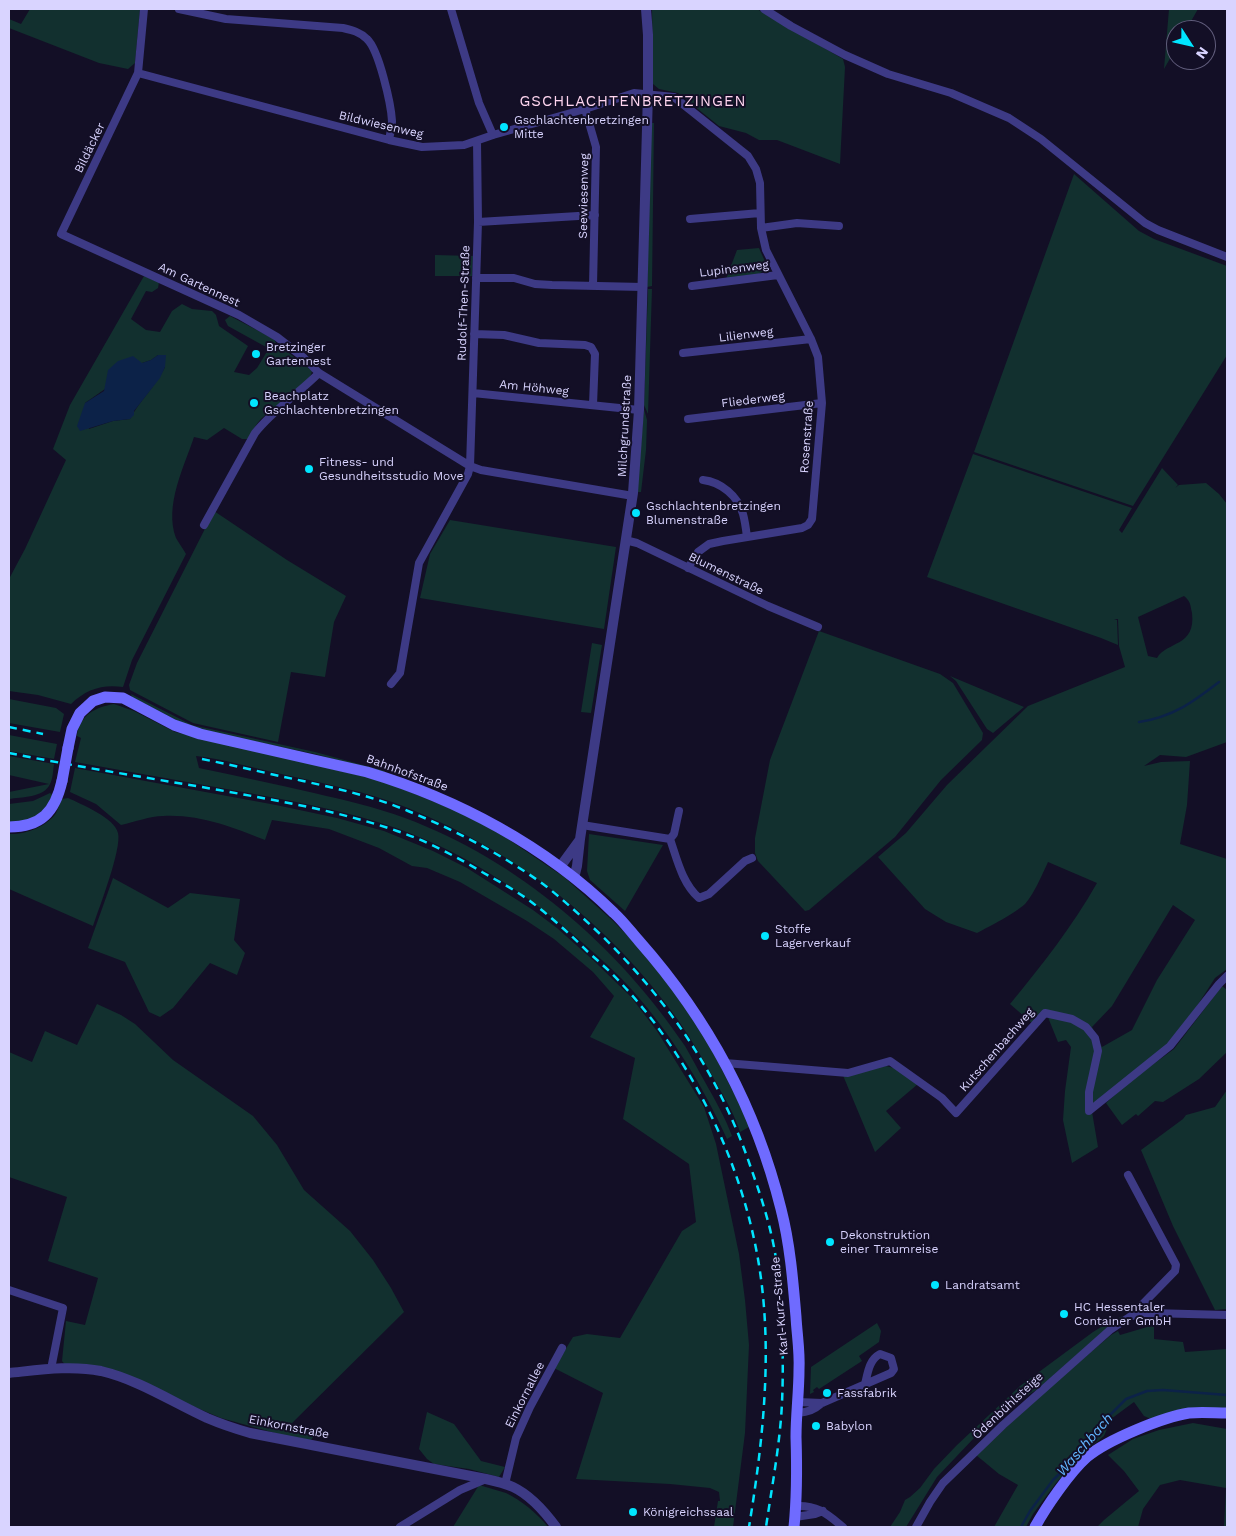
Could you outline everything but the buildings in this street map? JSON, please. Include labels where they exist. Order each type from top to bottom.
[{"type":"main road","name":"Bahnhofstraße","points":[[9,827],[25,826],[36,822],[46,815],[55,803],[76,719],[86,706],[105,697],[123,698],[174,725],[200,734],[367,772],[444,800],[503,830],[574,878],[614,913],[653,957],[697,1015],[725,1063]]},
{"type":"main road","name":"Karl-Kurz-Straße","points":[[725,1063],[738,1086],[763,1148],[781,1208],[792,1274],[799,1367],[795,1512]]},
{"type":"main road","points":[[1035,1527],[1068,1479],[1088,1456],[1112,1441],[1148,1425],[1189,1413],[1227,1413]]},
{"type":"street","points":[[138,73],[144,9]]},
{"type":"street","points":[[179,9],[226,19],[354,30],[368,40],[375,50],[392,122],[389,140]]},
{"type":"street","points":[[451,9],[479,103],[493,135]]},
{"type":"street","name":"Milchgrundstraße","points":[[574,878],[633,496],[640,410],[648,93],[646,9]]},
{"type":"street","points":[[764,9],[845,55],[888,74],[951,93],[1009,118],[1041,139],[1145,223],[1227,258]]},
{"type":"street","name":"Bildwiesenweg","points":[[138,73],[389,140],[422,147],[464,145],[634,93],[648,93]]},
{"type":"street","name":"Bildäcker","points":[[61,234],[138,73]]},
{"type":"street","name":"Rosenstraße","points":[[648,93],[674,97],[748,156],[756,169],[762,202],[760,213],[761,228],[766,250],[811,339],[818,357],[822,403],[812,519],[808,525],[802,528],[710,544],[698,552],[688,568]]},
{"type":"street","name":"Seewiesenweg","points":[[585,109],[596,147],[593,286]]},
{"type":"street","name":"Rudolf-Then-Straße","points":[[391,684],[400,673],[419,564],[468,474],[470,466],[478,222],[477,141]]},
{"type":"street","points":[[690,219],[760,213]]},
{"type":"street","points":[[478,222],[594,215]]},
{"type":"street","points":[[761,228],[797,223],[839,226]]},
{"type":"street","name":"Am Gartennest","points":[[61,234],[239,315],[264,329],[291,347],[319,373],[470,466]]},
{"type":"street","name":"Lupinenweg","points":[[692,286],[778,275]]},
{"type":"street","points":[[476,278],[514,278],[544,285],[643,287]]},
{"type":"street","points":[[474,334],[504,335],[538,343],[586,344],[591,347],[594,354],[593,406]]},
{"type":"street","name":"Lilienweg","points":[[683,354],[811,339]]},
{"type":"street","points":[[204,526],[255,433],[263,422],[319,373]]},
{"type":"street","name":"Am Höhweg","points":[[473,392],[640,410]]},
{"type":"street","name":"Fliederweg","points":[[688,420],[822,403]]},
{"type":"street","points":[[470,466],[481,470],[633,496]]},
{"type":"street","points":[[703,480],[725,487],[735,498],[743,513],[747,537]]},
{"type":"street","name":"Blumenstraße","points":[[625,540],[637,543],[768,606],[818,626]]},
{"type":"street","points":[[670,839],[674,834],[679,811]]},
{"type":"street","points":[[582,825],[670,839]]},
{"type":"street","points":[[670,839],[683,875],[692,891],[699,898],[709,894],[745,861],[752,858]]},
{"type":"street","name":"Milchgrundstraße","points":[[560,868],[580,840]]},
{"type":"street","name":"Kutschenbachweg","points":[[725,1063],[848,1073],[890,1061],[942,1098],[956,1113],[1045,1013],[1072,1019],[1086,1027],[1095,1038],[1098,1051],[1089,1092],[1089,1111],[1170,1046],[1227,976]]},
{"type":"street","name":"Ödenbühlsteige","points":[[916,1527],[943,1483],[1003,1425],[1110,1330],[1131,1316],[1175,1271],[1176,1265],[1128,1175]]},
{"type":"street","points":[[9,1290],[63,1308],[51,1369]]},
{"type":"street","name":"Ödenbühlsteige","points":[[1131,1316],[1150,1313],[1227,1315]]},
{"type":"street","name":"Einkornallee","points":[[505,1484],[516,1438],[530,1407],[562,1348]]},
{"type":"street","name":"Einkornstraße","points":[[9,1373],[79,1368],[114,1375],[137,1384],[206,1418],[250,1433],[505,1484],[526,1495],[548,1516],[556,1527]]},
{"type":"street","points":[[798,1407],[822,1403],[865,1384]]},
{"type":"street","points":[[400,1527],[460,1490],[486,1479]]},
{"type":"street","points":[[795,1512],[815,1514],[823,1511],[843,1527]]},
{"type":"green space","points":[[30,9],[140,9],[135,63],[128,69],[99,63],[9,28],[9,19],[21,24]]},
{"type":"green space","points":[[652,9],[757,9],[843,59],[845,67],[840,164],[777,140],[759,140],[746,133],[719,126],[678,93],[659,89],[653,84]]},
{"type":"green space","points":[[1169,9],[1198,9],[1192,20],[1168,20]]},
{"type":"green space","points":[[1166,45],[1166,66],[1164,69]]},
{"type":"green space","points":[[651,123],[654,123],[652,286],[647,287]]},
{"type":"green space","points":[[1074,174],[1139,231],[1154,239],[1227,266],[1227,355],[1133,506],[974,452]]},
{"type":"green space","points":[[759,248],[767,266],[764,271],[754,276],[726,279],[737,250]]},
{"type":"green space","points":[[435,255],[473,256],[472,276],[435,276]]},
{"type":"green space","points":[[144,276],[159,282],[158,288],[152,292],[146,291],[131,319],[146,330],[160,332],[172,311],[182,304],[192,309],[212,311],[216,315],[219,326],[248,346],[234,372],[249,375],[257,368],[268,350],[266,347],[228,326],[225,320],[230,316],[274,339],[281,353],[285,350],[312,371],[305,384],[261,419],[248,439],[242,439],[224,428],[207,440],[194,437],[177,487],[172,513],[176,538],[186,554],[132,660],[123,687],[109,686],[95,689],[71,704],[38,695],[9,691],[9,579],[66,460],[53,449],[70,405]],"holes":[[[158,355],[165,367],[130,419],[113,421],[89,429],[85,403],[142,363]]]},
{"type":"green space","points":[[648,289],[652,289],[648,414],[644,405]]},
{"type":"green space","points":[[644,409],[647,420],[646,450],[641,492],[637,492]]},
{"type":"green space","points":[[973,454],[1132,508],[1119,530],[1122,533],[1162,468],[1178,485],[1175,488],[1179,485],[1206,483],[1227,504],[1227,742],[1186,757],[1160,755],[1144,766],[1161,762],[1190,761],[1187,805],[1180,844],[1227,859],[1227,969],[1215,978],[1170,1048],[1091,1106],[1098,1147],[1072,1163],[1063,1120],[1071,1047],[1066,1040],[1058,1042],[1045,1010],[1033,1024],[1010,1004],[1056,945],[1097,883],[1048,862],[1025,904],[977,933],[946,922],[925,909],[878,857],[906,833],[947,785],[1028,706],[1125,667],[1119,646],[1118,619],[1114,619],[1117,620],[1118,645],[927,577]],"holes":[[[1184,596],[1189,602],[1192,613],[1190,632],[1180,642],[1167,649],[1157,658],[1148,656],[1138,617]],[[1173,905],[1195,920],[1157,980],[1132,1030],[1102,1047],[1092,1027],[1112,1006]]]},
{"type":"green space","points":[[214,511],[287,560],[346,596],[334,622],[325,677],[291,672],[278,742],[193,723],[130,690],[129,685],[137,663]]},
{"type":"green space","points":[[450,520],[616,547],[604,629],[420,598],[430,554]]},
{"type":"green space","points":[[819,631],[940,674],[953,683],[983,733],[982,740],[941,780],[895,837],[809,910],[805,911],[758,861],[755,853],[755,838],[770,760]]},
{"type":"green space","points":[[592,643],[602,645],[591,713],[581,712]]},
{"type":"green space","points":[[950,676],[1024,707],[993,733],[987,729],[956,681]]},
{"type":"green space","points":[[131,694],[192,725],[315,752],[385,771],[384,773],[315,754],[204,731],[178,721],[132,697]]},
{"type":"green space","points":[[9,699],[56,708],[64,714],[60,732],[9,723]]},
{"type":"green space","points":[[114,704],[134,711],[175,732],[383,781],[466,815],[505,837],[564,877],[639,947],[668,982],[706,1039],[751,1126],[740,1132],[728,1104],[678,1020],[622,952],[558,894],[524,869],[487,846],[448,826],[392,802],[327,784],[196,756],[199,768],[337,798],[405,818],[447,836],[487,857],[526,882],[597,941],[629,974],[658,1009],[685,1046],[720,1109],[732,1136],[727,1139],[697,1080],[674,1043],[633,991],[584,944],[520,893],[474,864],[449,851],[425,839],[379,822],[295,802],[75,762],[81,738],[77,736],[78,729],[85,717],[101,707]]},
{"type":"green space","points":[[9,735],[57,744],[54,759],[9,751]]},
{"type":"green space","points":[[9,756],[54,764],[52,780],[47,789],[32,796],[9,799],[9,792],[49,784],[9,775]]},
{"type":"green space","points":[[75,768],[337,818],[384,831],[433,851],[467,868],[533,910],[557,928],[631,997],[657,1031],[704,1107],[716,1144],[739,1254],[749,1345],[745,1433],[733,1527],[714,1527],[718,1501],[720,1501],[719,1492],[710,1488],[576,1479],[603,1393],[554,1368],[573,1337],[587,1334],[620,1338],[682,1231],[696,1222],[689,1164],[623,1119],[635,1058],[590,1037],[614,996],[593,972],[554,939],[460,882],[427,868],[412,866],[379,848],[329,829],[272,820],[265,840],[228,826],[189,817],[158,816],[121,825],[96,804],[70,792]]},
{"type":"green space","points":[[50,793],[54,796],[40,813],[25,821],[9,824],[9,804],[33,801]]},
{"type":"green space","points":[[68,798],[104,817],[116,827],[118,833],[117,852],[93,926],[9,889],[9,834],[28,831],[41,826],[56,813],[62,799]]},
{"type":"green space","points":[[589,834],[663,845],[625,911],[590,880],[587,871]]},
{"type":"green space","points":[[113,878],[168,908],[190,893],[240,899],[234,940],[245,953],[237,975],[210,963],[173,1008],[160,1017],[149,1012],[125,962],[88,948]]},
{"type":"green space","points":[[1222,986],[1227,990],[1227,1052],[1199,1079],[1163,1102],[1155,1101],[1138,1116],[1136,1114],[1122,1125],[1106,1103],[1129,1082],[1174,1049]]},
{"type":"green space","points":[[97,1004],[135,1024],[173,1060],[253,1116],[277,1145],[304,1190],[350,1231],[373,1260],[404,1312],[285,1430],[314,1436],[311,1440],[282,1435],[221,1418],[142,1381],[67,1367],[62,1361],[66,1321],[85,1325],[98,1278],[48,1261],[67,1197],[9,1177],[9,1052],[32,1062],[45,1031],[77,1045]]},
{"type":"green space","points":[[886,1066],[894,1068],[918,1084],[886,1111],[901,1128],[875,1152],[842,1073]]},
{"type":"green space","points":[[1227,1090],[1227,1309],[1215,1310],[1173,1226],[1141,1150],[1186,1115],[1215,1107]]},
{"type":"green space","points":[[1123,1316],[1038,1389],[1013,1404],[974,1438],[937,1477],[906,1527],[890,1527],[905,1500],[920,1488],[934,1469],[957,1445],[1020,1386],[1093,1332]]},
{"type":"green space","points":[[877,1323],[881,1331],[879,1342],[859,1356],[862,1361],[819,1389],[817,1387],[810,1394],[811,1367]]},
{"type":"green space","points":[[1154,1325],[1154,1339],[1183,1342],[1185,1352],[1227,1349],[1227,1411],[1151,1419],[1144,1416],[1134,1402],[1111,1419],[1104,1436],[1080,1456],[1056,1483],[1033,1514],[1026,1527],[994,1527],[1018,1485],[999,1474],[976,1455],[1051,1386],[1111,1335],[1118,1331],[1120,1335]]},
{"type":"green space","points":[[427,1412],[454,1424],[481,1461],[505,1467],[499,1477],[469,1469],[434,1464],[427,1459],[419,1449]]},
{"type":"green space","points":[[1193,1423],[1227,1429],[1227,1527],[1224,1527],[1226,1488],[1180,1480],[1160,1485],[1143,1509],[1138,1527],[1097,1527],[1139,1491],[1124,1471],[1108,1455],[1133,1439],[1159,1430]]},
{"type":"green space","points":[[479,1485],[506,1493],[517,1499],[534,1512],[548,1527],[453,1527]]},
{"type":"water","points":[[158,355],[166,355],[165,367],[160,378],[130,419],[113,421],[80,431],[77,426],[85,403],[104,391],[108,370],[118,361],[133,356],[142,363]]},
{"type":"waterway","points":[[1139,722],[1151,720],[1182,708],[1219,682]]},
{"type":"waterway","name":"Waschbach","points":[[1021,1527],[1030,1511],[1053,1480],[1079,1455],[1099,1426],[1126,1399],[1147,1391],[1163,1390],[1227,1395]]},
{"type":"railway","points":[[9,727],[43,734]]},
{"type":"railway","points":[[9,753],[331,812],[408,835],[451,855],[524,897],[559,925],[615,977],[645,1011],[669,1043],[710,1112],[740,1187],[751,1226],[763,1298],[766,1363],[762,1429],[749,1527]]},
{"type":"railway","points":[[202,759],[370,797],[426,819],[480,845],[547,887],[574,910],[626,960],[671,1015],[709,1073],[725,1104],[764,1206],[775,1254],[782,1334],[782,1403],[778,1449],[766,1527]]},
{"type":"place","name":"Gschlachtenbretzingen Mitte","points":[[504,127]]},
{"type":"place","name":"Bretzinger Gartennest","points":[[256,354]]},
{"type":"place","name":"Beachplatz Gschlachtenbretzingen","points":[[254,403]]},
{"type":"place","name":"Fitness- und Gesundheitsstudio Move","points":[[309,469]]},
{"type":"place","name":"Gschlachtenbretzingen Blumenstraße","points":[[636,513]]},
{"type":"place","name":"Stoffe Lagerverkauf","points":[[765,936]]},
{"type":"place","name":"Dekonstruktion einer Traumreise","points":[[830,1242]]},
{"type":"place","name":"Landratsamt","points":[[935,1285]]},
{"type":"place","name":"HC Hessentaler Container GmbH","points":[[1064,1314]]},
{"type":"place","name":"Fassfabrik","points":[[827,1393]]},
{"type":"place","name":"Babylon","points":[[816,1426]]},
{"type":"place","name":"Königreichssaal","points":[[633,1512]]},
{"type":"district","name":"GSCHLACHTENBRETZINGEN","points":[[633,102]]}]
